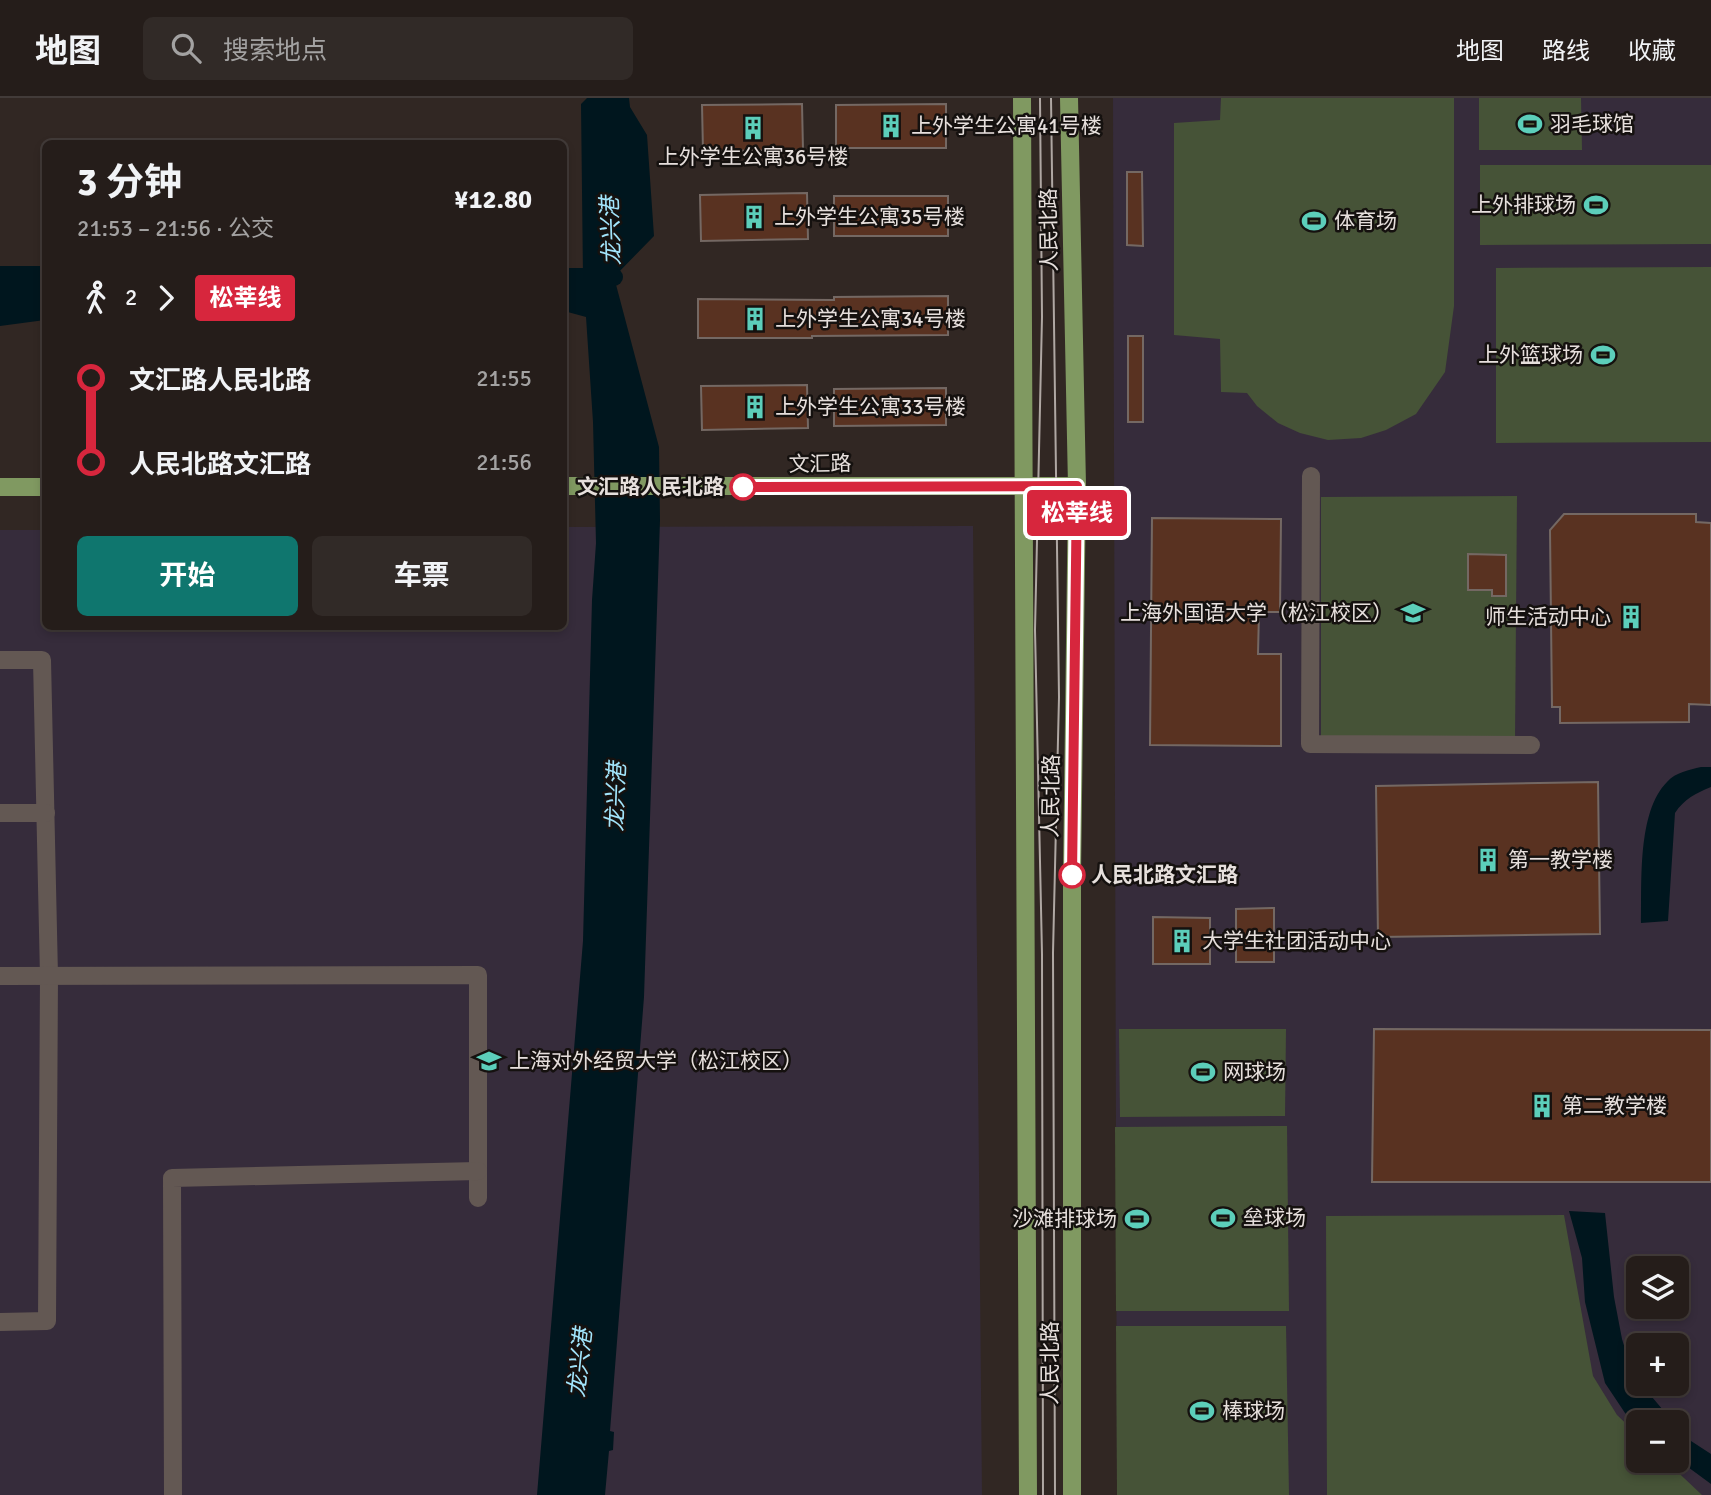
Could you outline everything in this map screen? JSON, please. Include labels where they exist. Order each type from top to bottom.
[{"type":"main road","name":"人民北路","points":[[1023,98],[1028,1495]]},
{"type":"main road","name":"人民北路","points":[[1069,98],[1077,486],[1072,875],[1073,1495]]},
{"type":"main road","name":"文汇路","points":[[567,486],[1077,486]]},
{"type":"main road","points":[[0,487],[42,487]]},
{"type":"street","points":[[1311,476],[1310,744],[1531,745]]},
{"type":"street","points":[[0,660],[43,660],[49,976],[47,1321],[0,1322]]},
{"type":"street","points":[[0,813],[46,813]]},
{"type":"street","points":[[0,976],[478,975],[478,1198]]},
{"type":"street","points":[[173,1495],[172,1178],[478,1171]]},
{"type":"shaded area","name":"上海外国语大学（松江校区）","points":[[1113,98],[1711,98],[1711,1495],[1117,1495]]},
{"type":"shaded area","name":"上海对外经贸大学（松江校区）","points":[[973,526],[982,1495],[0,1495],[0,530],[42,530],[42,630],[567,630],[567,527]]},
{"type":"green space","name":"体育场","points":[[1221,98],[1454,98],[1454,306],[1445,372],[1416,414],[1386,430],[1361,438],[1328,440],[1300,433],[1278,423],[1257,406],[1247,393],[1221,392],[1220,339],[1174,335],[1174,123],[1220,120]]},
{"type":"green space","name":"羽毛球馆","points":[[1479,98],[1581,98],[1582,150],[1479,150]]},
{"type":"green space","name":"上外排球场","points":[[1480,165],[1711,165],[1711,244],[1480,245]]},
{"type":"green space","name":"上外篮球场","points":[[1711,267],[1711,442],[1496,443],[1496,268]]},
{"type":"green space","points":[[1517,496],[1515,741],[1321,740],[1321,497]]},
{"type":"green space","name":"网球场","points":[[1119,1029],[1286,1029],[1285,1116],[1120,1117]]},
{"type":"green space","name":"垒球场","points":[[1287,1126],[1289,1311],[1116,1311],[1115,1127]]},
{"type":"green space","points":[[1564,1215],[1593,1376],[1617,1415],[1626,1424],[1626,1473],[1679,1473],[1702,1495],[1327,1495],[1326,1216]]},
{"type":"green space","name":"棒球场","points":[[1116,1326],[1286,1326],[1289,1495],[1117,1495]]},
{"type":"water","name":"龙兴港","points":[[587,98],[629,98],[630,107],[647,135],[654,236],[614,277],[659,447],[660,520],[644,997],[610,1431],[614,1432],[613,1450],[609,1451],[605,1495],[537,1495],[583,941],[592,600],[596,543],[593,422],[586,317],[567,312],[567,277],[583,277],[581,104]]},
{"type":"water","points":[[0,279],[42,279],[42,320],[0,326]]},
{"type":"water","points":[[1711,767],[1711,787],[1691,797],[1675,813],[1668,921],[1641,923],[1643,849],[1650,811],[1667,782],[1683,772]]},
{"type":"water","points":[[1569,1211],[1605,1213],[1614,1297],[1626,1352],[1626,1396],[1651,1396],[1663,1410],[1626,1410],[1626,1414],[1605,1383],[1585,1302],[1582,1258]]},
{"type":"water","points":[[1689,1439],[1711,1454],[1711,1484],[1689,1468]]},
{"type":"building","name":"上外学生公寓36号楼","points":[[802,104],[803,150],[703,151],[702,105]]},
{"type":"building","name":"上外学生公寓41号楼","points":[[946,104],[946,148],[836,148],[836,105]]},
{"type":"building","points":[[1127,172],[1142,172],[1143,246],[1127,245]]},
{"type":"building","name":"上外学生公寓35号楼","points":[[807,193],[808,239],[701,241],[700,195]]},
{"type":"building","points":[[834,196],[948,196],[948,236],[834,236]]},
{"type":"building","points":[[948,296],[948,335],[698,338],[698,299],[834,300],[834,297]]},
{"type":"building","points":[[1128,336],[1143,336],[1143,422],[1128,422]]},
{"type":"building","name":"上外学生公寓33号楼","points":[[807,385],[808,428],[702,430],[701,386]]},
{"type":"building","points":[[946,388],[946,425],[834,426],[834,389]]},
{"type":"building","name":"师生活动中心","points":[[1564,514],[1696,514],[1696,522],[1711,523],[1711,705],[1689,704],[1689,722],[1560,723],[1560,707],[1552,707],[1550,530]]},
{"type":"building","points":[[1152,518],[1281,519],[1280,612],[1259,612],[1258,654],[1281,654],[1281,746],[1150,745]]},
{"type":"building","points":[[1468,554],[1506,555],[1506,596],[1492,596],[1492,590],[1468,590]]},
{"type":"building","name":"第一教学楼","points":[[1598,782],[1600,934],[1378,937],[1376,786]]},
{"type":"building","points":[[1274,908],[1274,962],[1236,962],[1236,909]]},
{"type":"building","name":"大学生社团活动中心","points":[[1153,917],[1210,918],[1210,964],[1153,964]]},
{"type":"building","name":"第二教学楼","points":[[1374,1029],[1711,1030],[1711,1182],[1372,1182]]},
{"type":"waterway","points":[[0,275],[42,275]]},
{"type":"waterway","name":"龙兴港","points":[[567,277],[614,277]]},
{"type":"tram line","points":[[1040,98],[1042,317],[1035,630],[1042,954],[1043,1495]]},
{"type":"tram line","points":[[1051,98],[1059,697],[1053,953],[1055,1495]]},
{"type":"bus line","name":"松莘线","points":[[743,487],[1077,486],[1072,875]]},
{"type":"place","name":"羽毛球馆","points":[[1530,124]]},
{"type":"place","name":"上外学生公寓41号楼","points":[[891,126]]},
{"type":"place","name":"上外学生公寓36号楼","points":[[753,128]]},
{"type":"place","name":"上外排球场","points":[[1596,205]]},
{"type":"place","name":"上外学生公寓35号楼","points":[[754,217]]},
{"type":"place","name":"体育场","points":[[1314,221]]},
{"type":"place","name":"上外学生公寓34号楼","points":[[755,319]]},
{"type":"place","name":"上外篮球场","points":[[1603,355]]},
{"type":"place","name":"上外学生公寓33号楼","points":[[755,407]]},
{"type":"place","name":"文汇路人民北路","points":[[743,487]]},
{"type":"place","name":"上海外国语大学（松江校区）","points":[[1413,613]]},
{"type":"place","name":"师生活动中心","points":[[1631,617]]},
{"type":"place","name":"第一教学楼","points":[[1488,860]]},
{"type":"place","name":"人民北路文汇路","points":[[1072,875]]},
{"type":"place","name":"大学生社团活动中心","points":[[1182,941]]},
{"type":"place","name":"上海对外经贸大学（松江校区）","points":[[489,1061]]},
{"type":"place","name":"网球场","points":[[1203,1072]]},
{"type":"place","name":"第二教学楼","points":[[1542,1106]]},
{"type":"place","name":"垒球场","points":[[1223,1218]]},
{"type":"place","name":"沙滩排球场","points":[[1137,1219]]},
{"type":"place","name":"棒球场","points":[[1202,1411]]}]
